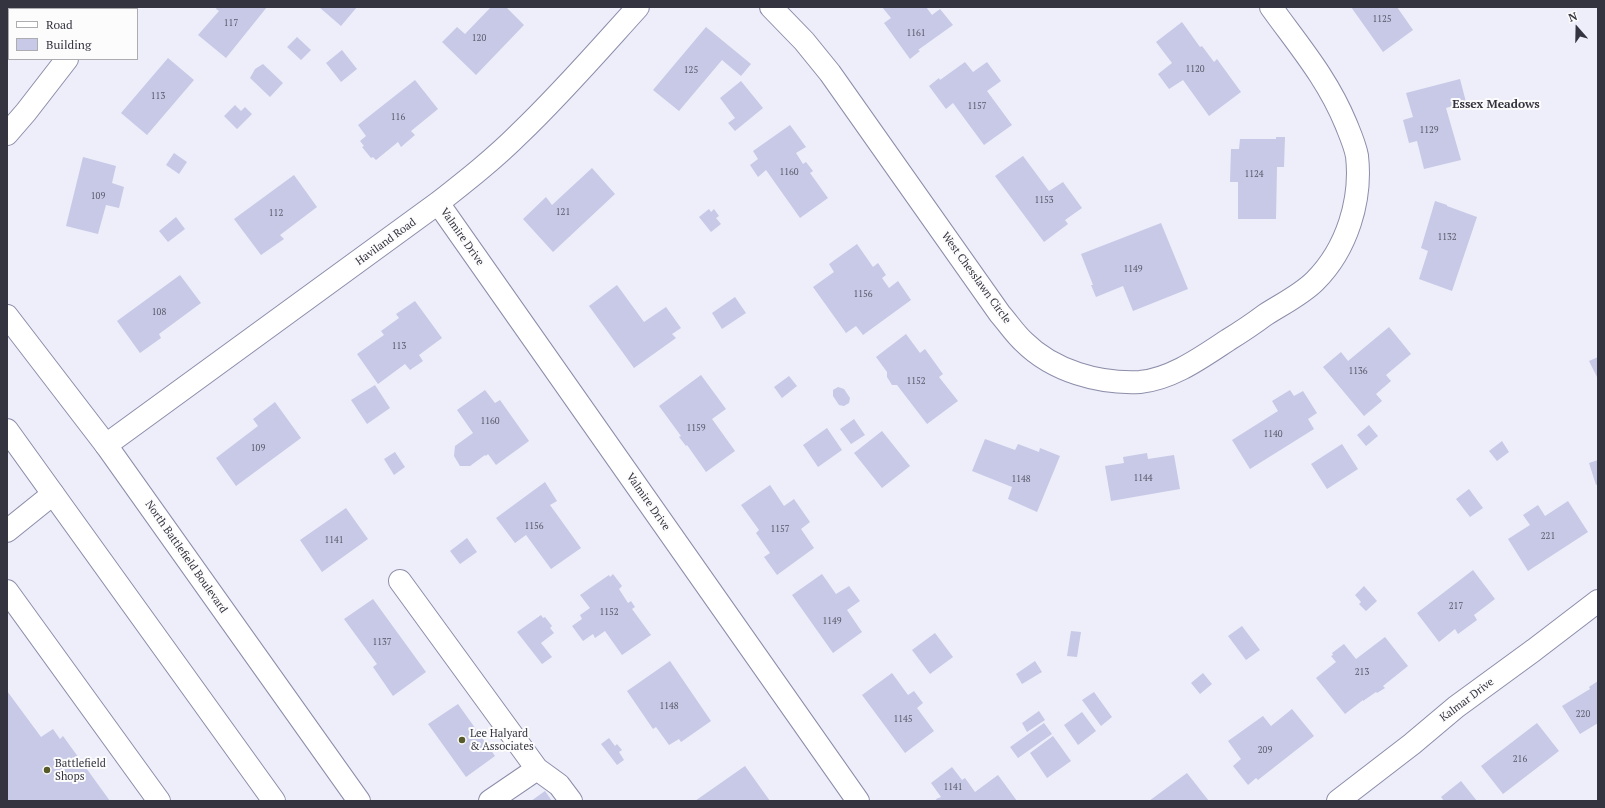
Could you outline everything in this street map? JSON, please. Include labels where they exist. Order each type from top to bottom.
[{"type":"street","name":"Haviland Road","points":[[106,445],[438,204],[471,177],[519,134],[586,65],[638,7]]},
{"type":"street","name":"West Chesslawn Circle","points":[[771,7],[804,41],[830,72],[1000,314],[1024,342],[1040,356],[1090,378],[1140,382],[1156,378],[1193,363],[1292,299],[1315,281],[1336,255],[1342,243],[1356,203],[1357,155],[1337,101],[1314,64],[1271,7]]},
{"type":"street","points":[[7,134],[66,60]]},
{"type":"street","name":"Valmire Drive","points":[[438,204],[858,801]]},
{"type":"street","name":"North Battlefield Boulevard","points":[[7,316],[106,445],[359,801]]},
{"type":"street","points":[[7,430],[274,801]]},
{"type":"street","points":[[7,531],[53,494]]},
{"type":"street","points":[[400,581],[537,769],[559,785],[571,801]]},
{"type":"street","points":[[7,591],[159,801]]},
{"type":"street","name":"Kalmar Drive","points":[[1338,801],[1412,744],[1456,707],[1598,601]]},
{"type":"street","points":[[490,801],[537,769]]},
{"type":"building","points":[[7,7],[18,7],[8,8],[7,20]]},
{"type":"building","points":[[217,7],[267,7],[226,58],[198,35],[219,11],[216,9]]},
{"type":"building","points":[[319,7],[357,7],[341,26]]},
{"type":"building","points":[[491,7],[506,7],[524,25],[476,75],[442,42],[457,27],[465,34]]},
{"type":"building","points":[[882,7],[926,7],[932,15],[940,9],[953,25],[918,50],[920,51],[910,59],[884,23],[891,18]]},
{"type":"building","points":[[1351,7],[1397,7],[1413,30],[1383,52]]},
{"type":"building","points":[[1182,22],[1200,47],[1202,46],[1214,62],[1217,59],[1241,92],[1209,116],[1183,80],[1169,89],[1158,74],[1172,63],[1156,42]]},
{"type":"building","points":[[706,27],[751,64],[741,76],[722,60],[679,111],[653,90]]},
{"type":"building","points":[[297,37],[311,50],[301,60],[287,47]]},
{"type":"building","points":[[342,50],[357,69],[341,82],[326,63]]},
{"type":"building","points":[[168,58],[194,80],[147,135],[121,113]]},
{"type":"building","points":[[965,62],[973,72],[987,62],[1001,81],[987,91],[1012,125],[984,145],[953,103],[946,109],[929,86]]},
{"type":"building","points":[[263,64],[283,83],[270,97],[250,78],[255,69]]},
{"type":"building","points":[[1460,79],[1466,102],[1446,108],[1461,160],[1424,169],[1417,141],[1409,143],[1403,120],[1413,117],[1406,93]]},
{"type":"building","points":[[415,80],[438,109],[411,131],[415,135],[401,147],[398,142],[376,160],[373,157],[371,158],[362,147],[364,146],[360,141],[366,136],[358,125]]},
{"type":"building","points":[[741,81],[763,108],[735,131],[728,123],[735,118],[720,98]]},
{"type":"building","points":[[235,105],[241,111],[245,107],[252,114],[237,129],[224,116]]},
{"type":"building","points":[[790,125],[806,147],[796,153],[803,164],[806,162],[813,171],[810,173],[828,198],[800,218],[766,170],[758,177],[750,165],[758,159],[753,151]]},
{"type":"building","points":[[1276,137],[1285,137],[1284,167],[1277,167],[1276,219],[1238,219],[1238,182],[1230,182],[1231,149],[1239,149],[1240,139],[1276,139]]},
{"type":"building","points":[[174,153],[187,162],[179,174],[166,165]]},
{"type":"building","points":[[1023,156],[1049,191],[1063,182],[1082,208],[1065,220],[1068,224],[1044,242],[995,176]]},
{"type":"building","points":[[83,157],[116,166],[112,183],[124,187],[119,208],[106,205],[98,234],[66,226]]},
{"type":"building","points":[[592,168],[615,194],[553,252],[523,219],[546,197],[552,205]]},
{"type":"building","points":[[294,175],[317,207],[280,235],[284,239],[261,255],[234,219]]},
{"type":"building","points":[[1435,201],[1477,217],[1452,291],[1419,279],[1428,251],[1421,248]]},
{"type":"building","points":[[709,209],[711,212],[714,209],[719,216],[716,218],[721,224],[711,232],[699,217]]},
{"type":"building","points":[[176,217],[185,229],[168,242],[159,231]]},
{"type":"building","points":[[1161,223],[1188,289],[1133,311],[1123,286],[1096,297],[1081,254]]},
{"type":"building","points":[[857,244],[873,267],[878,263],[886,275],[882,278],[889,288],[898,281],[911,300],[863,335],[856,326],[846,333],[813,287],[834,272],[829,264]]},
{"type":"building","points":[[180,275],[201,303],[159,334],[161,338],[140,353],[117,321]]},
{"type":"building","points":[[617,285],[644,322],[666,307],[681,328],[672,334],[676,338],[634,368],[589,306]]},
{"type":"building","points":[[735,297],[746,313],[722,329],[712,313]]},
{"type":"building","points":[[415,301],[442,338],[419,355],[423,361],[410,370],[405,364],[378,384],[357,354],[384,335],[381,331],[399,318],[396,314]]},
{"type":"building","points":[[1389,327],[1411,354],[1386,375],[1391,381],[1376,394],[1382,401],[1364,416],[1323,367],[1341,352],[1348,361]]},
{"type":"building","points":[[906,334],[920,353],[925,349],[943,374],[939,377],[958,401],[927,424],[897,385],[892,385],[887,377],[887,372],[876,357]]},
{"type":"building","points":[[1598,357],[1598,379],[1589,361]]},
{"type":"building","points":[[701,375],[726,409],[712,419],[735,451],[706,472],[687,445],[686,446],[679,437],[681,436],[659,406]]},
{"type":"building","points":[[789,376],[797,386],[782,398],[774,387]]},
{"type":"building","points":[[375,385],[390,408],[367,424],[351,400]]},
{"type":"building","points":[[838,387],[844,389],[850,398],[849,403],[844,406],[839,405],[833,396],[833,390]]},
{"type":"building","points":[[485,390],[495,403],[500,400],[529,441],[496,465],[488,454],[470,466],[460,466],[454,456],[455,446],[473,433],[457,410]]},
{"type":"building","points":[[1290,390],[1294,396],[1303,391],[1317,413],[1308,419],[1314,429],[1250,469],[1232,440],[1278,411],[1272,401]]},
{"type":"building","points":[[275,402],[301,438],[236,486],[216,458],[258,426],[253,419]]},
{"type":"building","points":[[854,419],[865,435],[851,444],[840,429]]},
{"type":"building","points":[[1369,425],[1378,436],[1366,446],[1357,435]]},
{"type":"building","points":[[827,428],[842,450],[818,467],[803,445]]},
{"type":"building","points":[[882,431],[910,466],[882,488],[854,453]]},
{"type":"building","points":[[985,439],[1015,450],[1018,444],[1039,452],[1040,448],[1060,456],[1037,512],[1008,499],[1012,487],[972,471]]},
{"type":"building","points":[[1502,441],[1509,452],[1497,461],[1489,451]]},
{"type":"building","points":[[1342,444],[1358,469],[1327,489],[1311,464]]},
{"type":"building","points":[[395,452],[405,467],[394,475],[384,459]]},
{"type":"building","points":[[1147,453],[1148,459],[1174,455],[1180,489],[1111,501],[1105,466],[1124,463],[1123,457]]},
{"type":"building","points":[[1598,460],[1598,484],[1596,485],[1589,463]]},
{"type":"building","points":[[545,482],[557,501],[550,505],[581,548],[551,569],[526,535],[515,543],[496,518]]},
{"type":"building","points":[[770,485],[784,506],[794,499],[810,522],[801,529],[814,548],[777,575],[764,557],[770,553],[756,533],[759,530],[741,505]]},
{"type":"building","points":[[1469,489],[1483,508],[1470,517],[1456,499]]},
{"type":"building","points":[[1568,501],[1588,532],[1528,571],[1508,539],[1530,525],[1523,515],[1538,505],[1545,516]]},
{"type":"building","points":[[346,508],[368,539],[322,572],[300,540]]},
{"type":"building","points":[[467,538],[477,552],[460,564],[450,551]]},
{"type":"building","points":[[1473,570],[1495,599],[1474,615],[1477,620],[1458,634],[1455,629],[1439,642],[1417,613]]},
{"type":"building","points":[[613,574],[622,586],[619,589],[628,603],[631,601],[635,607],[632,609],[651,635],[622,655],[605,631],[595,638],[593,634],[583,641],[572,626],[582,619],[580,615],[590,608],[580,595],[609,575],[610,577]]},
{"type":"building","points":[[822,574],[836,594],[849,586],[860,601],[847,610],[862,632],[833,653],[792,595]]},
{"type":"building","points":[[1364,586],[1377,601],[1366,611],[1359,604],[1361,602],[1355,595]]},
{"type":"building","points":[[373,599],[426,672],[393,696],[373,667],[377,664],[344,619]]},
{"type":"building","points":[[541,615],[543,618],[545,617],[552,626],[550,628],[554,633],[541,643],[552,657],[542,664],[517,632]]},
{"type":"building","points":[[1242,626],[1260,650],[1246,660],[1228,636]]},
{"type":"building","points":[[1071,631],[1081,632],[1077,657],[1067,656]]},
{"type":"building","points":[[935,633],[953,657],[930,674],[912,650]]},
{"type":"building","points":[[1385,637],[1408,666],[1383,686],[1385,688],[1363,700],[1345,714],[1316,678],[1336,662],[1331,656],[1333,655],[1332,653],[1344,644],[1356,659]]},
{"type":"building","points":[[670,661],[711,721],[681,742],[679,739],[669,745],[656,727],[653,729],[627,691]]},
{"type":"building","points":[[1035,661],[1042,672],[1022,684],[1016,674]]},
{"type":"building","points":[[892,673],[908,695],[914,691],[923,703],[917,708],[934,731],[905,753],[862,695]]},
{"type":"building","points":[[1203,673],[1212,684],[1200,694],[1191,683]]},
{"type":"building","points":[[1598,681],[1598,723],[1580,734],[1562,706],[1590,689],[1589,687]]},
{"type":"building","name":"Battlefield Shops","points":[[7,691],[41,737],[53,729],[60,739],[63,736],[110,801],[7,801]]},
{"type":"building","points":[[1094,692],[1112,717],[1101,726],[1082,700]]},
{"type":"building","name":"Lee Halyard & Associates","points":[[458,704],[495,756],[466,777],[428,724]]},
{"type":"building","points":[[1292,709],[1314,736],[1258,780],[1256,778],[1248,785],[1233,766],[1241,759],[1228,741],[1263,716],[1271,726]]},
{"type":"building","points":[[1039,711],[1045,720],[1027,732],[1022,723]]},
{"type":"building","points":[[1082,712],[1096,731],[1078,745],[1064,725]]},
{"type":"building","points":[[1044,723],[1052,734],[1018,758],[1010,747]]},
{"type":"building","points":[[1537,723],[1559,751],[1503,794],[1481,766]]},
{"type":"building","points":[[1053,736],[1071,761],[1047,778],[1030,753]]},
{"type":"building","points":[[609,738],[615,746],[617,744],[622,750],[619,752],[624,760],[617,765],[601,744]]},
{"type":"building","points":[[745,766],[770,801],[695,801]]},
{"type":"building","points":[[952,767],[962,780],[965,778],[975,792],[998,775],[1017,801],[937,801],[936,799],[941,797],[931,783]]},
{"type":"building","points":[[1187,773],[1209,801],[1149,801]]},
{"type":"building","points":[[1461,781],[1477,801],[1444,801],[1441,797]]},
{"type":"building","points":[[545,791],[552,801],[531,801]]},
{"type":"place","name":"Lee Halyard & Associates","points":[[462,740]]},
{"type":"place","name":"Battlefield Shops","points":[[47,770]]},
{"type":"district","name":"Essex Meadows","points":[[1496,105]]}]
